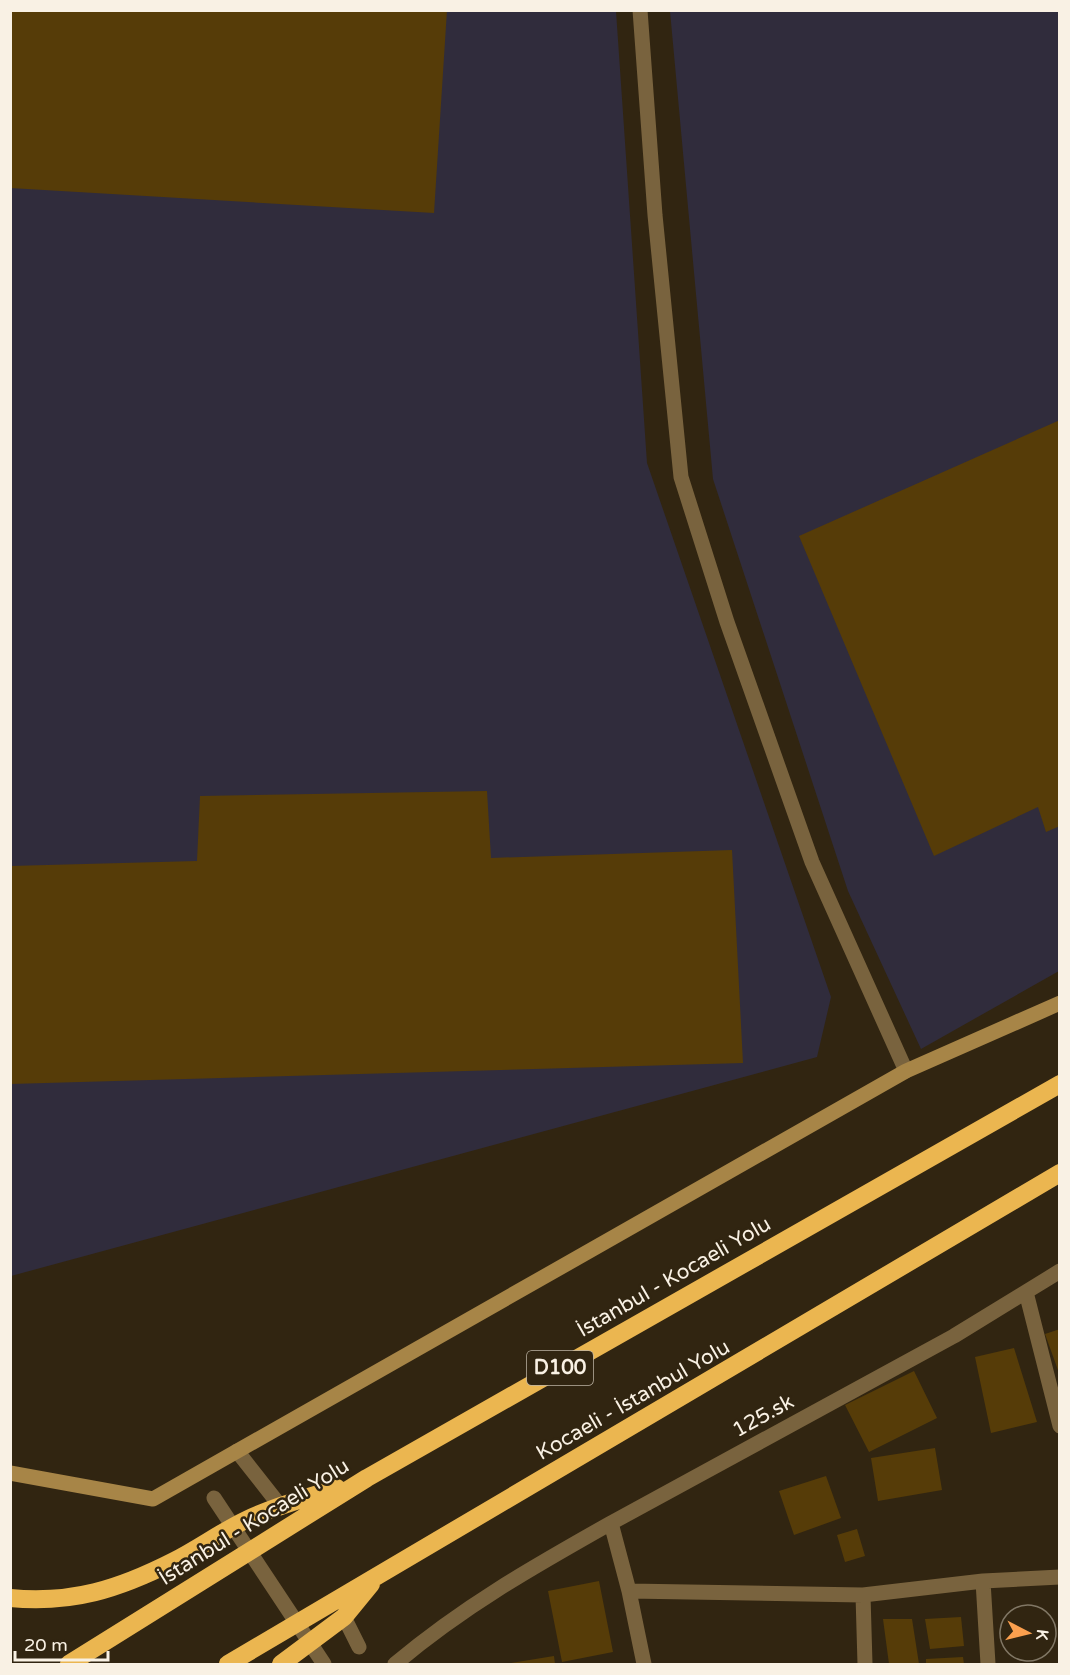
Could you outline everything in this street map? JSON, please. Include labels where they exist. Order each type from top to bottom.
[{"type":"highway","name":"İstanbul - Kocaeli Yolu","points":[[69,1665],[367,1478],[1059,1084]]},
{"type":"highway","name":"Kocaeli - İstanbul Yolu","points":[[228,1665],[1059,1173]]},
{"type":"highway","points":[[10,1598],[35,1600],[72,1598],[111,1590],[174,1561],[246,1520],[367,1478]]},
{"type":"highway","points":[[281,1665],[344,1617],[378,1575]]},
{"type":"street","points":[[640,10],[655,215],[681,477],[727,622],[812,862],[906,1071]]},
{"type":"street","points":[[10,1473],[153,1499],[906,1071],[1059,1003]]},
{"type":"street","name":"125.sk","points":[[395,1665],[441,1625],[512,1578],[954,1336],[1059,1271]]},
{"type":"street","points":[[1026,1292],[1059,1426]]},
{"type":"street","points":[[237,1451],[281,1507]]},
{"type":"street","points":[[214,1498],[324,1665]]},
{"type":"street","points":[[610,1523],[629,1591],[644,1665]]},
{"type":"street","points":[[629,1591],[862,1595],[983,1581],[1059,1576]]},
{"type":"street","points":[[983,1581],[988,1665]]},
{"type":"street","points":[[862,1595],[865,1665]]},
{"type":"street","points":[[344,1617],[359,1647]]},
{"type":"shaded area","points":[[11,11],[616,11],[647,463],[831,997],[817,1057],[11,1276]]},
{"type":"shaded area","points":[[670,11],[1059,11],[1059,971],[921,1049],[848,891],[713,479]]},
{"type":"building","points":[[10,10],[447,10],[434,213],[10,188]]},
{"type":"building","points":[[1060,420],[1060,826],[1046,832],[1038,807],[934,856],[799,536]]},
{"type":"building","points":[[487,791],[491,858],[732,850],[743,1063],[10,1084],[10,866],[197,861],[200,796]]},
{"type":"building","points":[[1060,1329],[1060,1373],[1059,1373],[1045,1334]]},
{"type":"building","points":[[1014,1348],[1037,1422],[991,1433],[975,1357]]},
{"type":"building","points":[[914,1371],[937,1418],[869,1452],[845,1405]]},
{"type":"building","points":[[935,1448],[942,1490],[878,1501],[871,1458]]},
{"type":"building","points":[[826,1476],[841,1518],[794,1535],[779,1491]]},
{"type":"building","points":[[857,1529],[865,1556],[845,1562],[837,1535]]},
{"type":"building","points":[[599,1581],[613,1652],[562,1662],[548,1591]]},
{"type":"building","points":[[961,1617],[964,1646],[930,1649],[925,1619]]},
{"type":"building","points":[[883,1619],[912,1619],[919,1664],[889,1664]]},
{"type":"building","points":[[554,1656],[555,1664],[511,1664],[511,1663]]},
{"type":"building","points":[[963,1657],[964,1664],[926,1664],[926,1659]]}]
